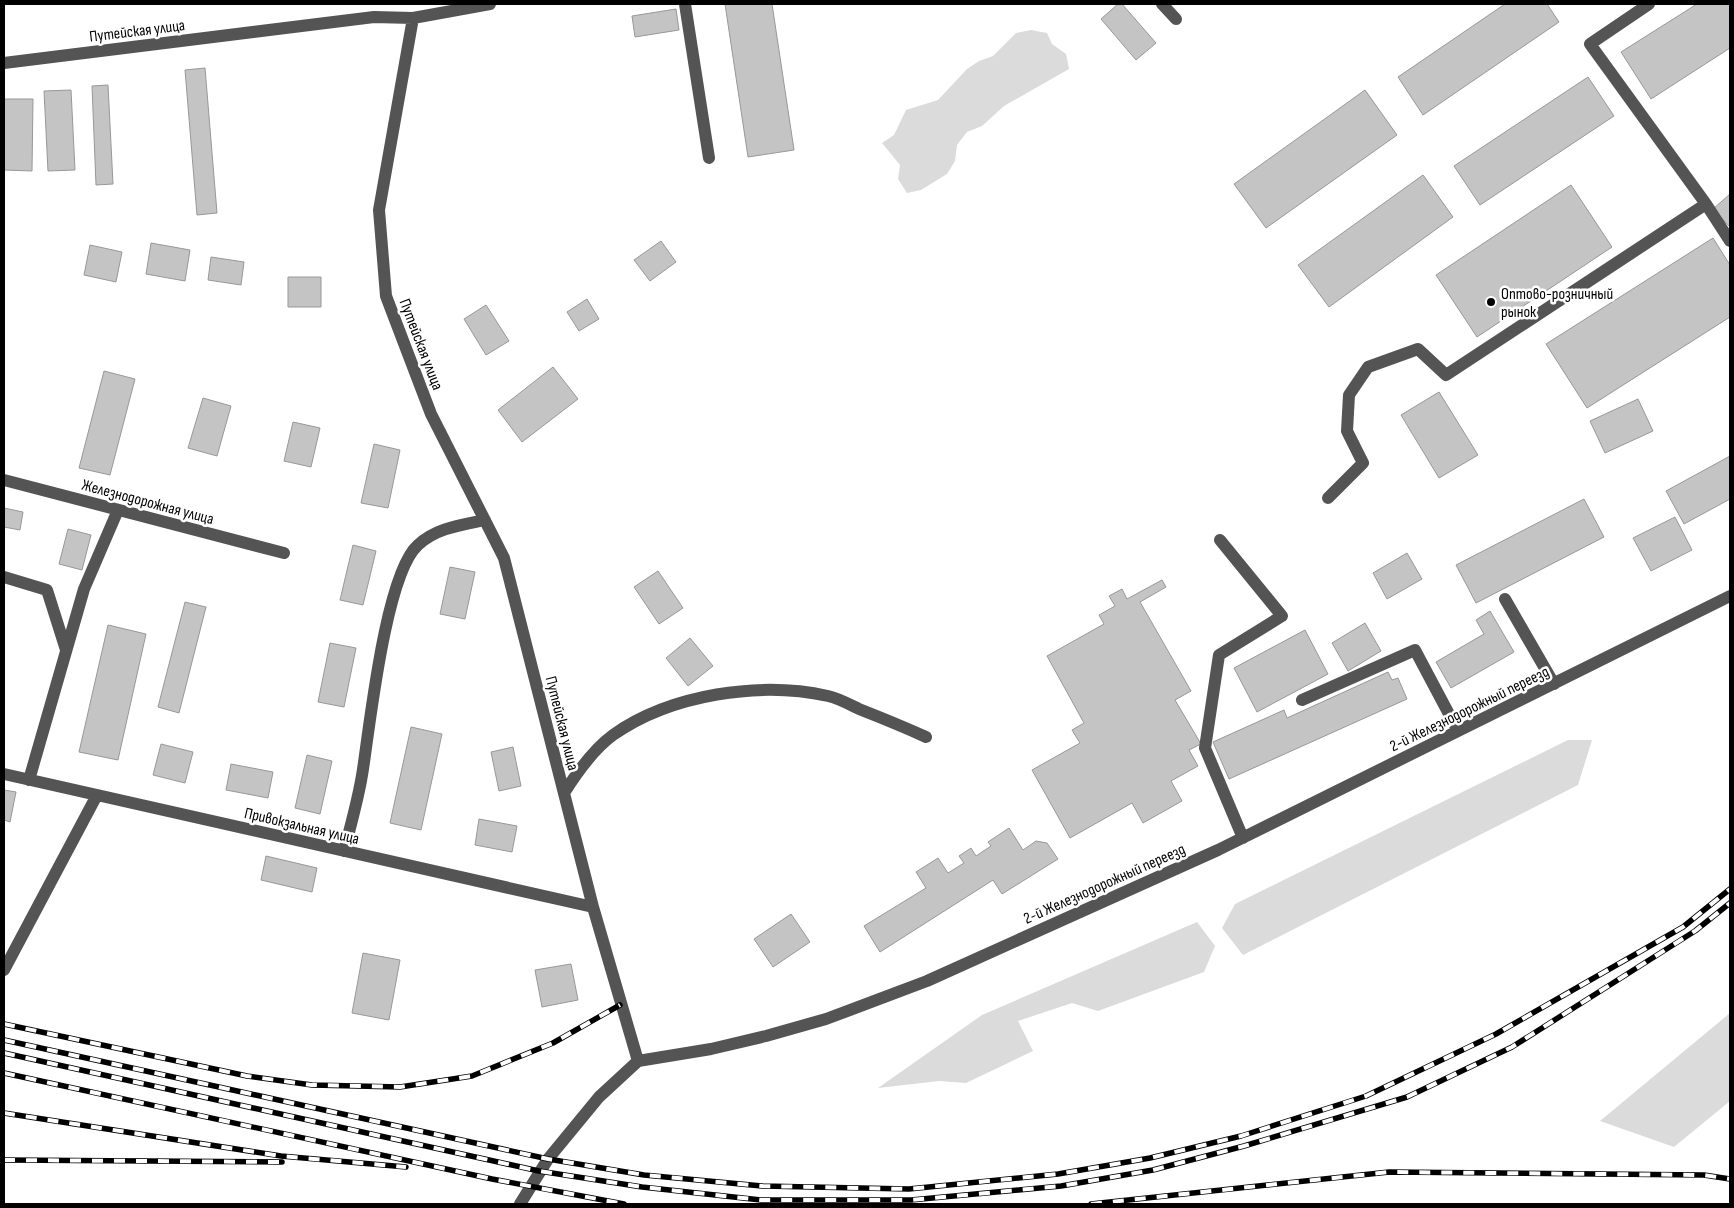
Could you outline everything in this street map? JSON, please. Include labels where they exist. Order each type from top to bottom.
[{"type":"street","points":[[413,18],[490,4]]},
{"type":"street","points":[[685,4],[710,158]]},
{"type":"street","points":[[1162,4],[1176,20]]},
{"type":"street","points":[[1649,4],[1590,44],[1706,204],[1730,242]]},
{"type":"street","name":"Путейская улица","points":[[4,63],[374,17],[413,18],[379,210],[386,296],[431,414],[504,558],[593,908],[638,1061]]},
{"type":"street","points":[[1328,498],[1363,463],[1348,431],[1349,395],[1368,367],[1418,349],[1446,375],[1706,204]]},
{"type":"street","name":"Железнодорожная улица","points":[[4,480],[284,553]]},
{"type":"street","points":[[29,780],[84,589],[118,510]]},
{"type":"street","points":[[344,851],[363,771],[371,711],[390,609],[404,567],[416,545],[438,531],[485,520]]},
{"type":"street","points":[[1220,540],[1282,616],[1219,655],[1205,748],[1243,838]]},
{"type":"street","points":[[4,577],[47,590],[66,650]]},
{"type":"street","name":"2-й Железнодорожный переезд","points":[[638,1061],[711,1049],[766,1036],[826,1019],[927,981],[1243,838],[1730,596]]},
{"type":"street","points":[[1505,599],[1554,684]]},
{"type":"street","points":[[1302,700],[1414,650],[1458,731]]},
{"type":"street","points":[[564,793],[576,774],[612,736],[654,714],[712,694],[757,690],[795,691],[830,696],[926,736]]},
{"type":"street","name":"Привокзальная улица","points":[[4,774],[593,908]]},
{"type":"street","points":[[4,970],[97,795]]},
{"type":"street","points":[[520,1204],[548,1159],[599,1097],[638,1061]]},
{"type":"shaded area","points":[[1031,30],[1047,33],[1052,44],[1066,54],[1069,69],[1004,106],[982,126],[967,132],[957,145],[955,161],[947,174],[921,190],[907,193],[898,179],[900,165],[882,143],[894,135],[906,110],[938,100],[967,69],[979,61],[993,56],[1016,33]]},
{"type":"shaded area","points":[[1568,740],[1592,740],[1578,785],[1243,955],[1222,928],[1235,904]]},
{"type":"shaded area","points":[[1197,922],[1215,946],[1204,972],[1098,1011],[1072,1003],[1018,1021],[1033,1051],[966,1083],[939,1081],[878,1088],[982,1015]]},
{"type":"shaded area","points":[[1730,1013],[1730,1101],[1674,1147],[1600,1121]]},
{"type":"building","points":[[725,4],[772,4],[794,150],[748,157]]},
{"type":"building","points":[[1118,4],[1122,4],[1156,43],[1136,60],[1101,19]]},
{"type":"building","points":[[1505,4],[1547,4],[1559,22],[1423,115],[1398,77]]},
{"type":"building","points":[[1697,4],[1730,4],[1730,48],[1651,99],[1621,52]]},
{"type":"building","points":[[676,9],[679,30],[635,37],[632,16]]},
{"type":"building","points":[[205,68],[217,213],[197,215],[185,70]]},
{"type":"building","points":[[1588,77],[1614,116],[1480,205],[1454,166]]},
{"type":"building","points":[[108,85],[113,184],[96,185],[92,86]]},
{"type":"building","points":[[71,90],[75,170],[48,171],[44,91]]},
{"type":"building","points":[[1365,90],[1397,135],[1266,228],[1234,184]]},
{"type":"building","points":[[4,99],[33,99],[32,171],[4,170]]},
{"type":"building","points":[[1423,175],[1453,217],[1329,307],[1298,265]]},
{"type":"building","points":[[1571,185],[1612,247],[1477,337],[1436,275]]},
{"type":"building","points":[[1730,194],[1730,227],[1713,209]]},
{"type":"building","points":[[1713,238],[1730,265],[1730,317],[1587,408],[1546,344]]},
{"type":"building","points":[[661,241],[676,262],[650,281],[634,260]]},
{"type":"building","points":[[151,243],[190,250],[185,281],[146,274]]},
{"type":"building","points":[[90,245],[122,252],[116,282],[84,275]]},
{"type":"building","points":[[211,257],[244,262],[241,285],[208,280]]},
{"type":"building","points":[[288,277],[321,277],[321,307],[288,307]]},
{"type":"building","points":[[587,299],[599,319],[579,331],[567,312]]},
{"type":"building","points":[[486,305],[509,341],[486,355],[464,319]]},
{"type":"building","points":[[553,367],[578,399],[522,442],[498,410]]},
{"type":"building","points":[[104,371],[135,379],[110,475],[79,468]]},
{"type":"building","points":[[1439,392],[1478,455],[1439,478],[1401,415]]},
{"type":"building","points":[[203,398],[231,406],[217,456],[188,448]]},
{"type":"building","points":[[1638,399],[1653,431],[1605,453],[1590,421]]},
{"type":"building","points":[[293,422],[320,428],[311,467],[284,461]]},
{"type":"building","points":[[374,444],[400,450],[388,508],[361,503]]},
{"type":"building","points":[[1730,456],[1730,499],[1684,524],[1666,491]]},
{"type":"building","points":[[1584,499],[1604,537],[1476,603],[1456,565]]},
{"type":"building","points":[[4,508],[23,512],[20,530],[4,527]]},
{"type":"building","points":[[1675,517],[1692,550],[1651,571],[1633,538]]},
{"type":"building","points":[[68,529],[91,535],[82,570],[59,564]]},
{"type":"building","points":[[353,545],[376,551],[363,605],[340,600]]},
{"type":"building","points":[[1407,553],[1422,579],[1387,599],[1373,573]]},
{"type":"building","points":[[450,567],[475,572],[465,619],[440,614]]},
{"type":"building","points":[[658,571],[683,608],[659,624],[634,587]]},
{"type":"building","points":[[1162,580],[1166,587],[1140,602],[1191,691],[1175,700],[1201,744],[1189,750],[1198,766],[1171,781],[1182,801],[1143,823],[1132,803],[1070,838],[1032,770],[1080,743],[1072,730],[1084,723],[1047,656],[1104,624],[1099,615],[1115,606],[1109,596],[1122,589],[1127,599]]},
{"type":"building","points":[[185,602],[206,607],[179,713],[158,707]]},
{"type":"building","points":[[1490,611],[1514,652],[1451,688],[1436,662],[1484,634],[1476,620]]},
{"type":"building","points":[[1365,623],[1381,651],[1348,671],[1332,643]]},
{"type":"building","points":[[108,625],[146,634],[118,760],[79,752]]},
{"type":"building","points":[[1305,630],[1328,674],[1257,712],[1234,668]]},
{"type":"building","points":[[690,638],[713,666],[688,686],[666,658]]},
{"type":"building","points":[[330,643],[356,648],[344,707],[318,702]]},
{"type":"building","points":[[1388,672],[1392,680],[1398,678],[1407,699],[1229,779],[1213,742],[1284,710],[1287,718]]},
{"type":"building","points":[[411,727],[442,734],[421,830],[390,823]]},
{"type":"building","points":[[161,744],[193,752],[185,783],[153,775]]},
{"type":"building","points":[[513,747],[521,786],[499,791],[491,752]]},
{"type":"building","points":[[307,755],[332,761],[320,814],[295,808]]},
{"type":"building","points":[[231,764],[273,772],[268,798],[226,790]]},
{"type":"building","points":[[4,790],[16,792],[10,822],[4,820]]},
{"type":"building","points":[[479,819],[517,826],[512,852],[475,845]]},
{"type":"building","points":[[1009,828],[1023,850],[1036,841],[1047,843],[1058,859],[1002,894],[993,880],[880,952],[864,926],[926,888],[916,872],[938,858],[948,873],[964,863],[959,856],[971,848],[976,856],[991,846],[988,842]]},
{"type":"building","points":[[266,856],[317,868],[312,892],[261,880]]},
{"type":"building","points":[[791,914],[810,942],[773,967],[754,939]]},
{"type":"building","points":[[363,953],[400,960],[389,1020],[352,1013]]},
{"type":"building","points":[[571,964],[578,1000],[542,1007],[535,970]]},
{"type":"railway","points":[[4,1040],[548,1159],[644,1175],[762,1186],[909,1189],[1058,1174],[1150,1158],[1241,1136],[1366,1096],[1496,1034],[1683,927],[1730,889]]},
{"type":"railway","points":[[4,1053],[539,1171],[642,1187],[761,1200],[911,1200],[1061,1186],[1153,1170],[1244,1146],[1407,1097],[1512,1047],[1695,931],[1730,903]]},
{"type":"railway","points":[[4,1024],[247,1076],[312,1085],[400,1087],[472,1076],[553,1043],[620,1005]]},
{"type":"railway","points":[[4,1073],[492,1179],[624,1204]]},
{"type":"railway","points":[[4,1113],[281,1156],[406,1167]]},
{"type":"railway","points":[[4,1160],[282,1162]]},
{"type":"railway","points":[[1091,1204],[1389,1172],[1704,1175],[1730,1179]]},
{"type":"place","name":"Оптово-розничный рынок","points":[[1491,302]]}]
